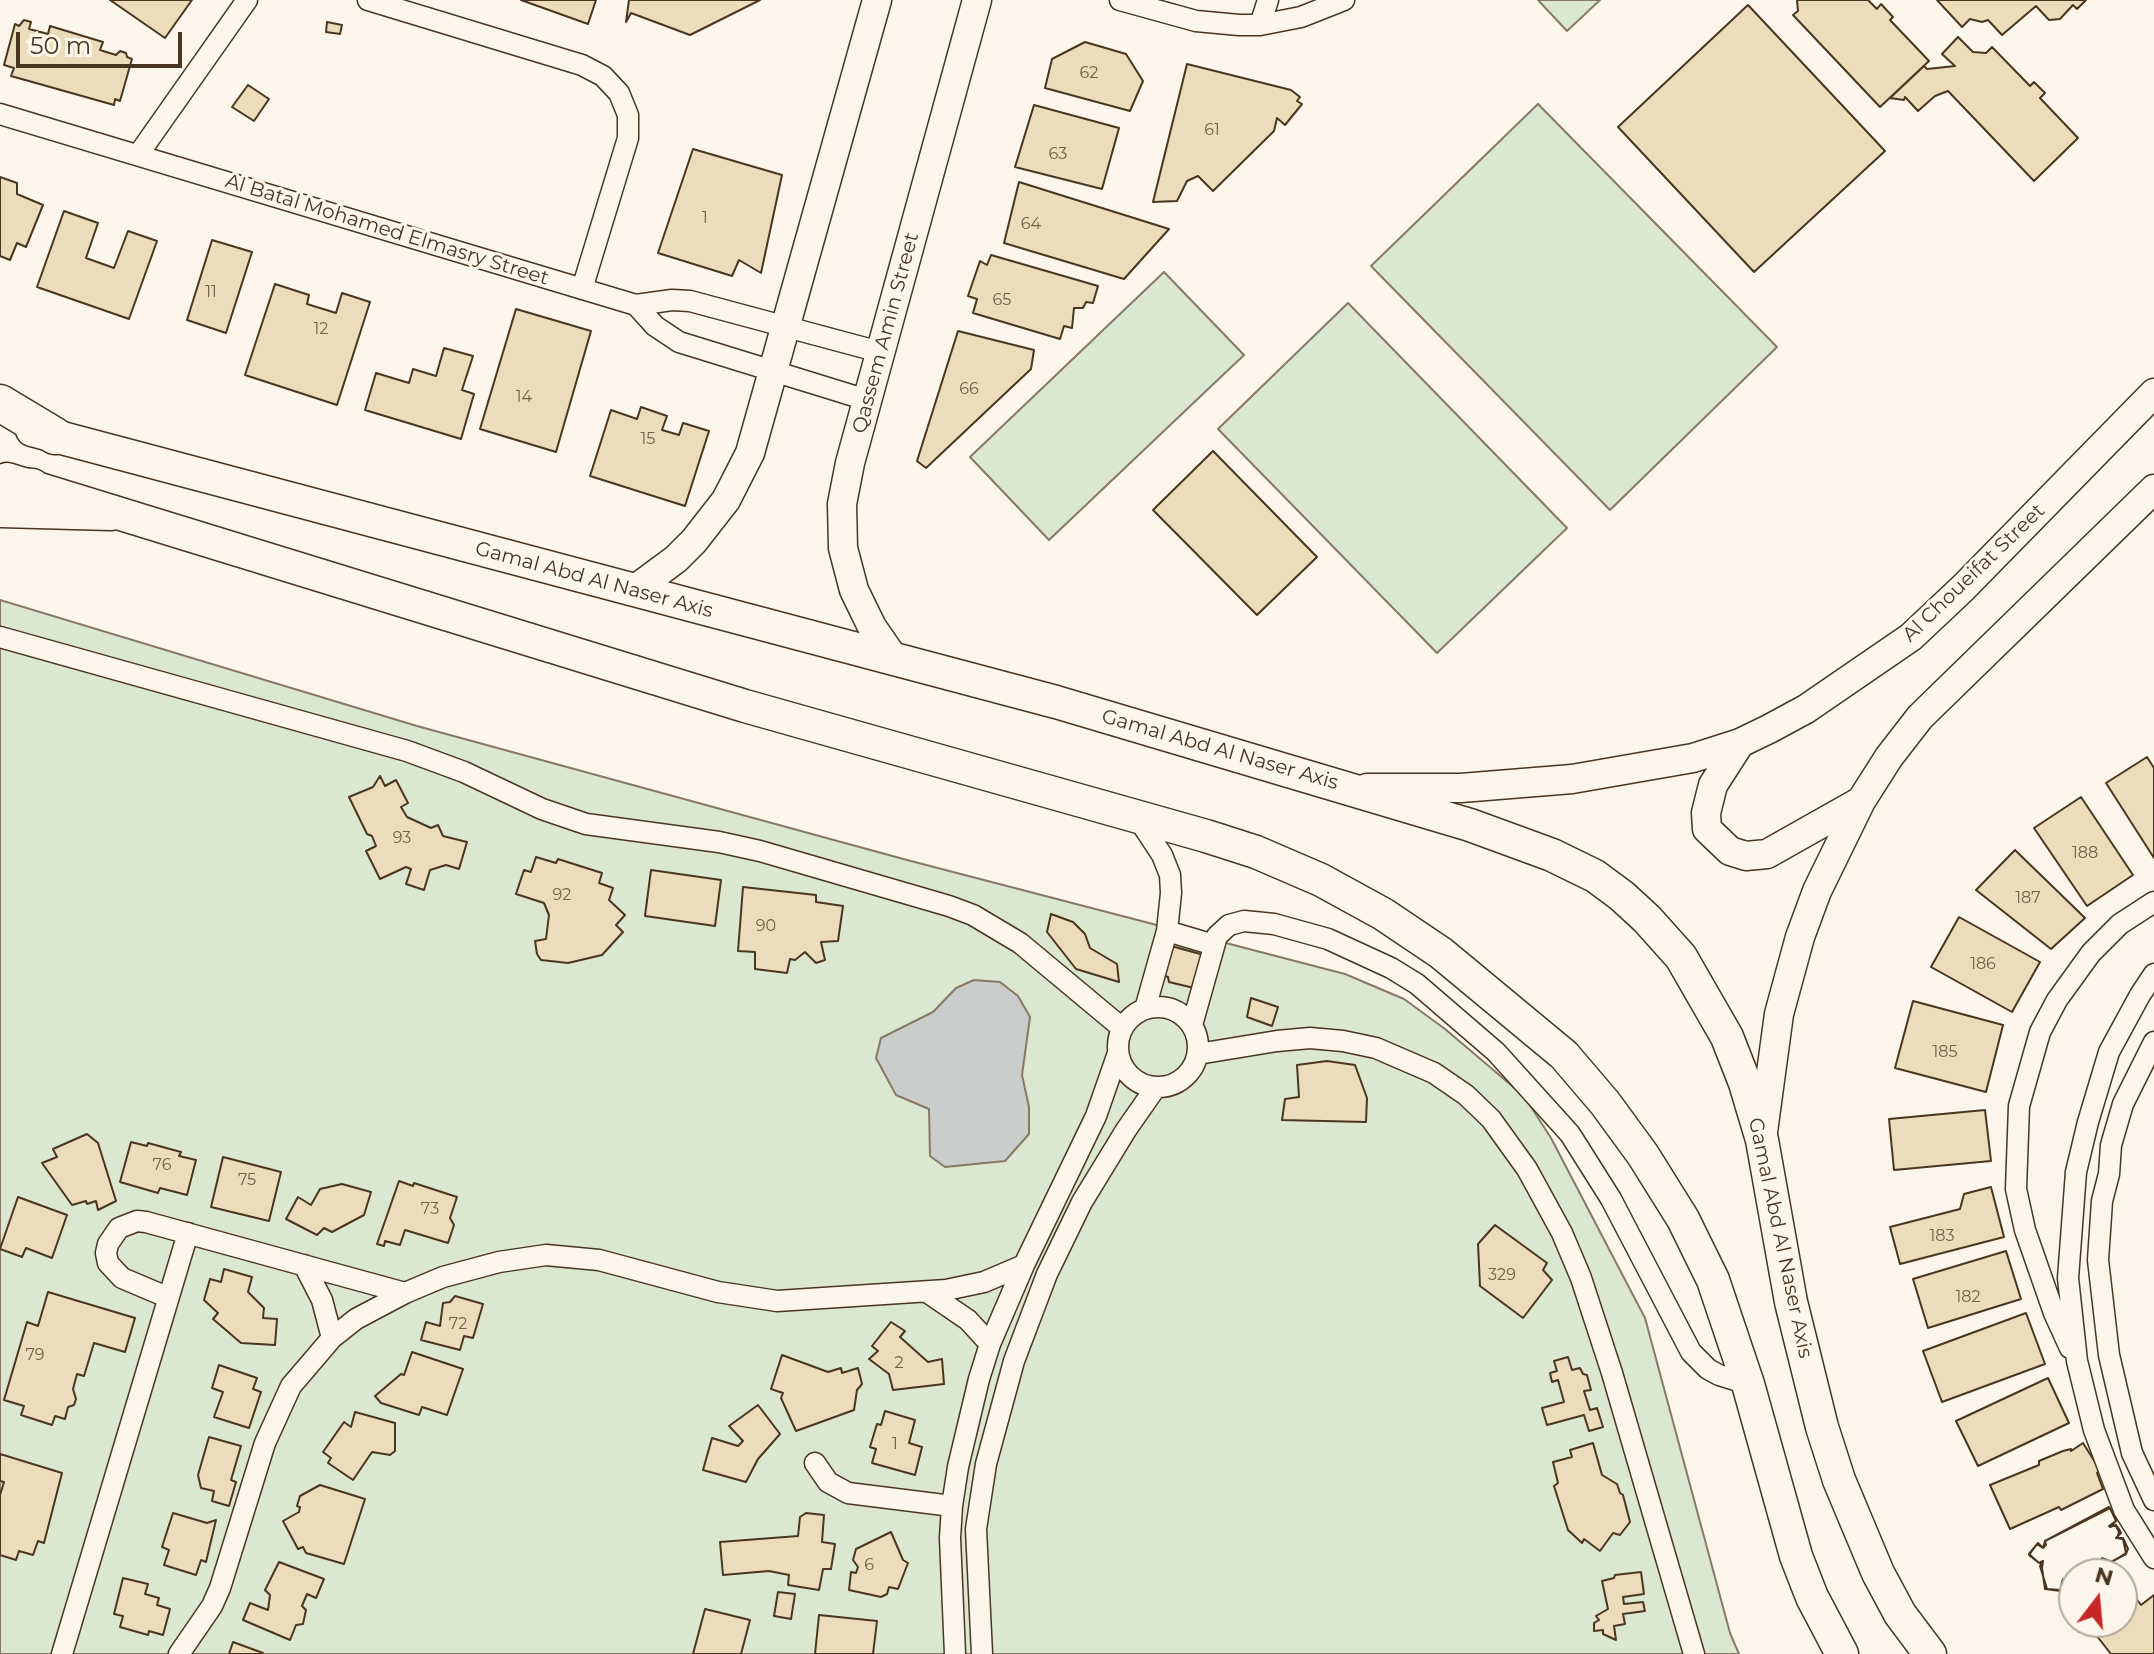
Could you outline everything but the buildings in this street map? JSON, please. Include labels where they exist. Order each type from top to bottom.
[{"type":"highway","points":[[0,403],[55,436]]},
{"type":"main road","points":[[634,590],[676,559],[694,541],[726,500],[750,453],[877,0]]},
{"type":"main road","name":"Qassem Amin Street","points":[[894,659],[863,610],[847,569],[841,526],[845,483],[977,0]]},
{"type":"main road","name":"Al Choueifat Street","points":[[1350,787],[1461,788],[1572,779],[1664,765],[1740,743],[1806,709],[1911,637],[2154,393]]},
{"type":"main road","name":"Gamal Abd Al Naser Axis","points":[[0,422],[1056,702],[1470,825],[1552,855],[1595,876],[1622,896],[1681,957],[1727,1037],[1762,1140],[1791,1302],[1822,1427],[1839,1480],[1878,1573],[1900,1614],[1930,1654]]},
{"type":"main road","points":[[11,483],[128,516],[745,706],[1256,852],[1321,880],[1383,914],[1441,953],[1564,1055],[1605,1103],[1643,1155],[1683,1219],[1713,1280],[1748,1384],[1796,1556],[1812,1597],[1842,1654]]},
{"type":"main road","points":[[1762,1140],[1779,1014],[1800,937],[1817,891],[1861,801],[1920,717],[2154,489]]},
{"type":"main road","points":[[0,513],[128,516]]},
{"type":"main road","points":[[1740,743],[1713,785],[1706,813],[1707,829],[1730,851],[1746,856],[1767,854],[1861,801]]},
{"type":"street","points":[[138,155],[247,0]]},
{"type":"street","points":[[368,0],[582,65],[603,76],[619,93],[628,115],[628,138],[582,289]]},
{"type":"street","points":[[1120,0],[1196,21],[1260,25],[1301,17],[1344,0]]},
{"type":"street","points":[[1260,25],[1268,0]]},
{"type":"street","name":"Al Batal Mohamed Elmasry Street","points":[[0,114],[636,305],[672,300],[707,305],[880,352]]},
{"type":"street","name":"Al Batal Mohamed Elmasry Street","points":[[636,305],[655,326],[692,347],[867,400]]},
{"type":"street","points":[[0,637],[407,751],[464,772],[542,809],[586,824],[719,842],[760,851],[949,906],[973,915],[1020,943],[1122,1028]]},
{"type":"street","points":[[1137,817],[1162,855],[1170,875],[1167,931],[1145,1009]]},
{"type":"street","points":[[2077,1361],[2054,1313],[2025,1230],[2016,1189],[2019,1106],[2040,1032],[2057,1000],[2091,953],[2120,924],[2154,902]]},
{"type":"street","points":[[1192,1025],[1214,945],[1223,929],[1244,921],[1274,924],[1314,934],[1391,968],[1417,984],[1518,1074],[1570,1134],[1611,1199],[1691,1352],[1708,1369],[1748,1384]]},
{"type":"street","points":[[1167,931],[1214,945]]},
{"type":"street","points":[[2154,974],[2109,1052],[2088,1122],[2076,1172],[2068,1278],[2077,1361],[2094,1430],[2124,1510],[2154,1558]]},
{"type":"street","points":[[955,1654],[950,1538],[952,1506],[969,1418],[990,1344],[1024,1265],[1096,1116],[1118,1053],[1122,1028],[1136,1013],[1145,1009],[1171,1009],[1183,1015],[1197,1034],[1198,1054],[1188,1075],[1168,1086],[1143,1084],[1131,1077],[1118,1053]]},
{"type":"street","points":[[1198,1054],[1310,1038],[1354,1043],[1376,1048],[1434,1073],[1466,1095],[1491,1119],[1527,1169],[1562,1233],[1581,1278],[1694,1654]]},
{"type":"street","points":[[2154,1042],[2123,1104],[2111,1145],[2109,1174],[2102,1201],[2098,1260],[2109,1355],[2132,1453],[2154,1500]]},
{"type":"street","points":[[982,1654],[976,1529],[990,1450],[1014,1361],[1047,1274],[1076,1214],[1126,1130],[1156,1087]]},
{"type":"street","points":[[167,1297],[122,1278],[108,1263],[108,1244],[119,1228],[137,1221],[405,1293]]},
{"type":"street","points":[[62,1654],[188,1233]]},
{"type":"street","points":[[179,1654],[212,1606],[220,1588],[265,1443],[281,1404],[303,1369],[332,1338],[356,1319],[405,1293],[457,1273],[499,1262],[546,1255],[599,1260],[747,1298],[807,1300],[965,1287],[1024,1265]]},
{"type":"street","points":[[304,1265],[322,1300],[332,1338]]},
{"type":"street","points":[[927,1292],[962,1314],[990,1344]]},
{"type":"street","points":[[815,1463],[828,1482],[848,1493],[952,1506]]},
{"type":"green space","points":[[1538,0],[1600,0],[1567,31]]},
{"type":"green space","points":[[1538,104],[1777,347],[1610,510],[1371,266]]},
{"type":"green space","points":[[1164,272],[1244,355],[1049,540],[970,457]]},
{"type":"green space","points":[[1348,303],[1567,528],[1437,653],[1218,429]]},
{"type":"green space","points":[[0,600],[417,726],[907,860],[1345,974],[1404,999],[1445,1029],[1524,1096],[1551,1138],[1645,1318],[1730,1633],[1739,1654],[0,1654]]},
{"type":"shaded area","points":[[974,980],[1000,982],[1018,996],[1030,1017],[1022,1075],[1029,1107],[1029,1134],[1005,1161],[945,1167],[930,1156],[929,1109],[896,1095],[876,1058],[881,1038],[933,1012],[956,988]]}]
